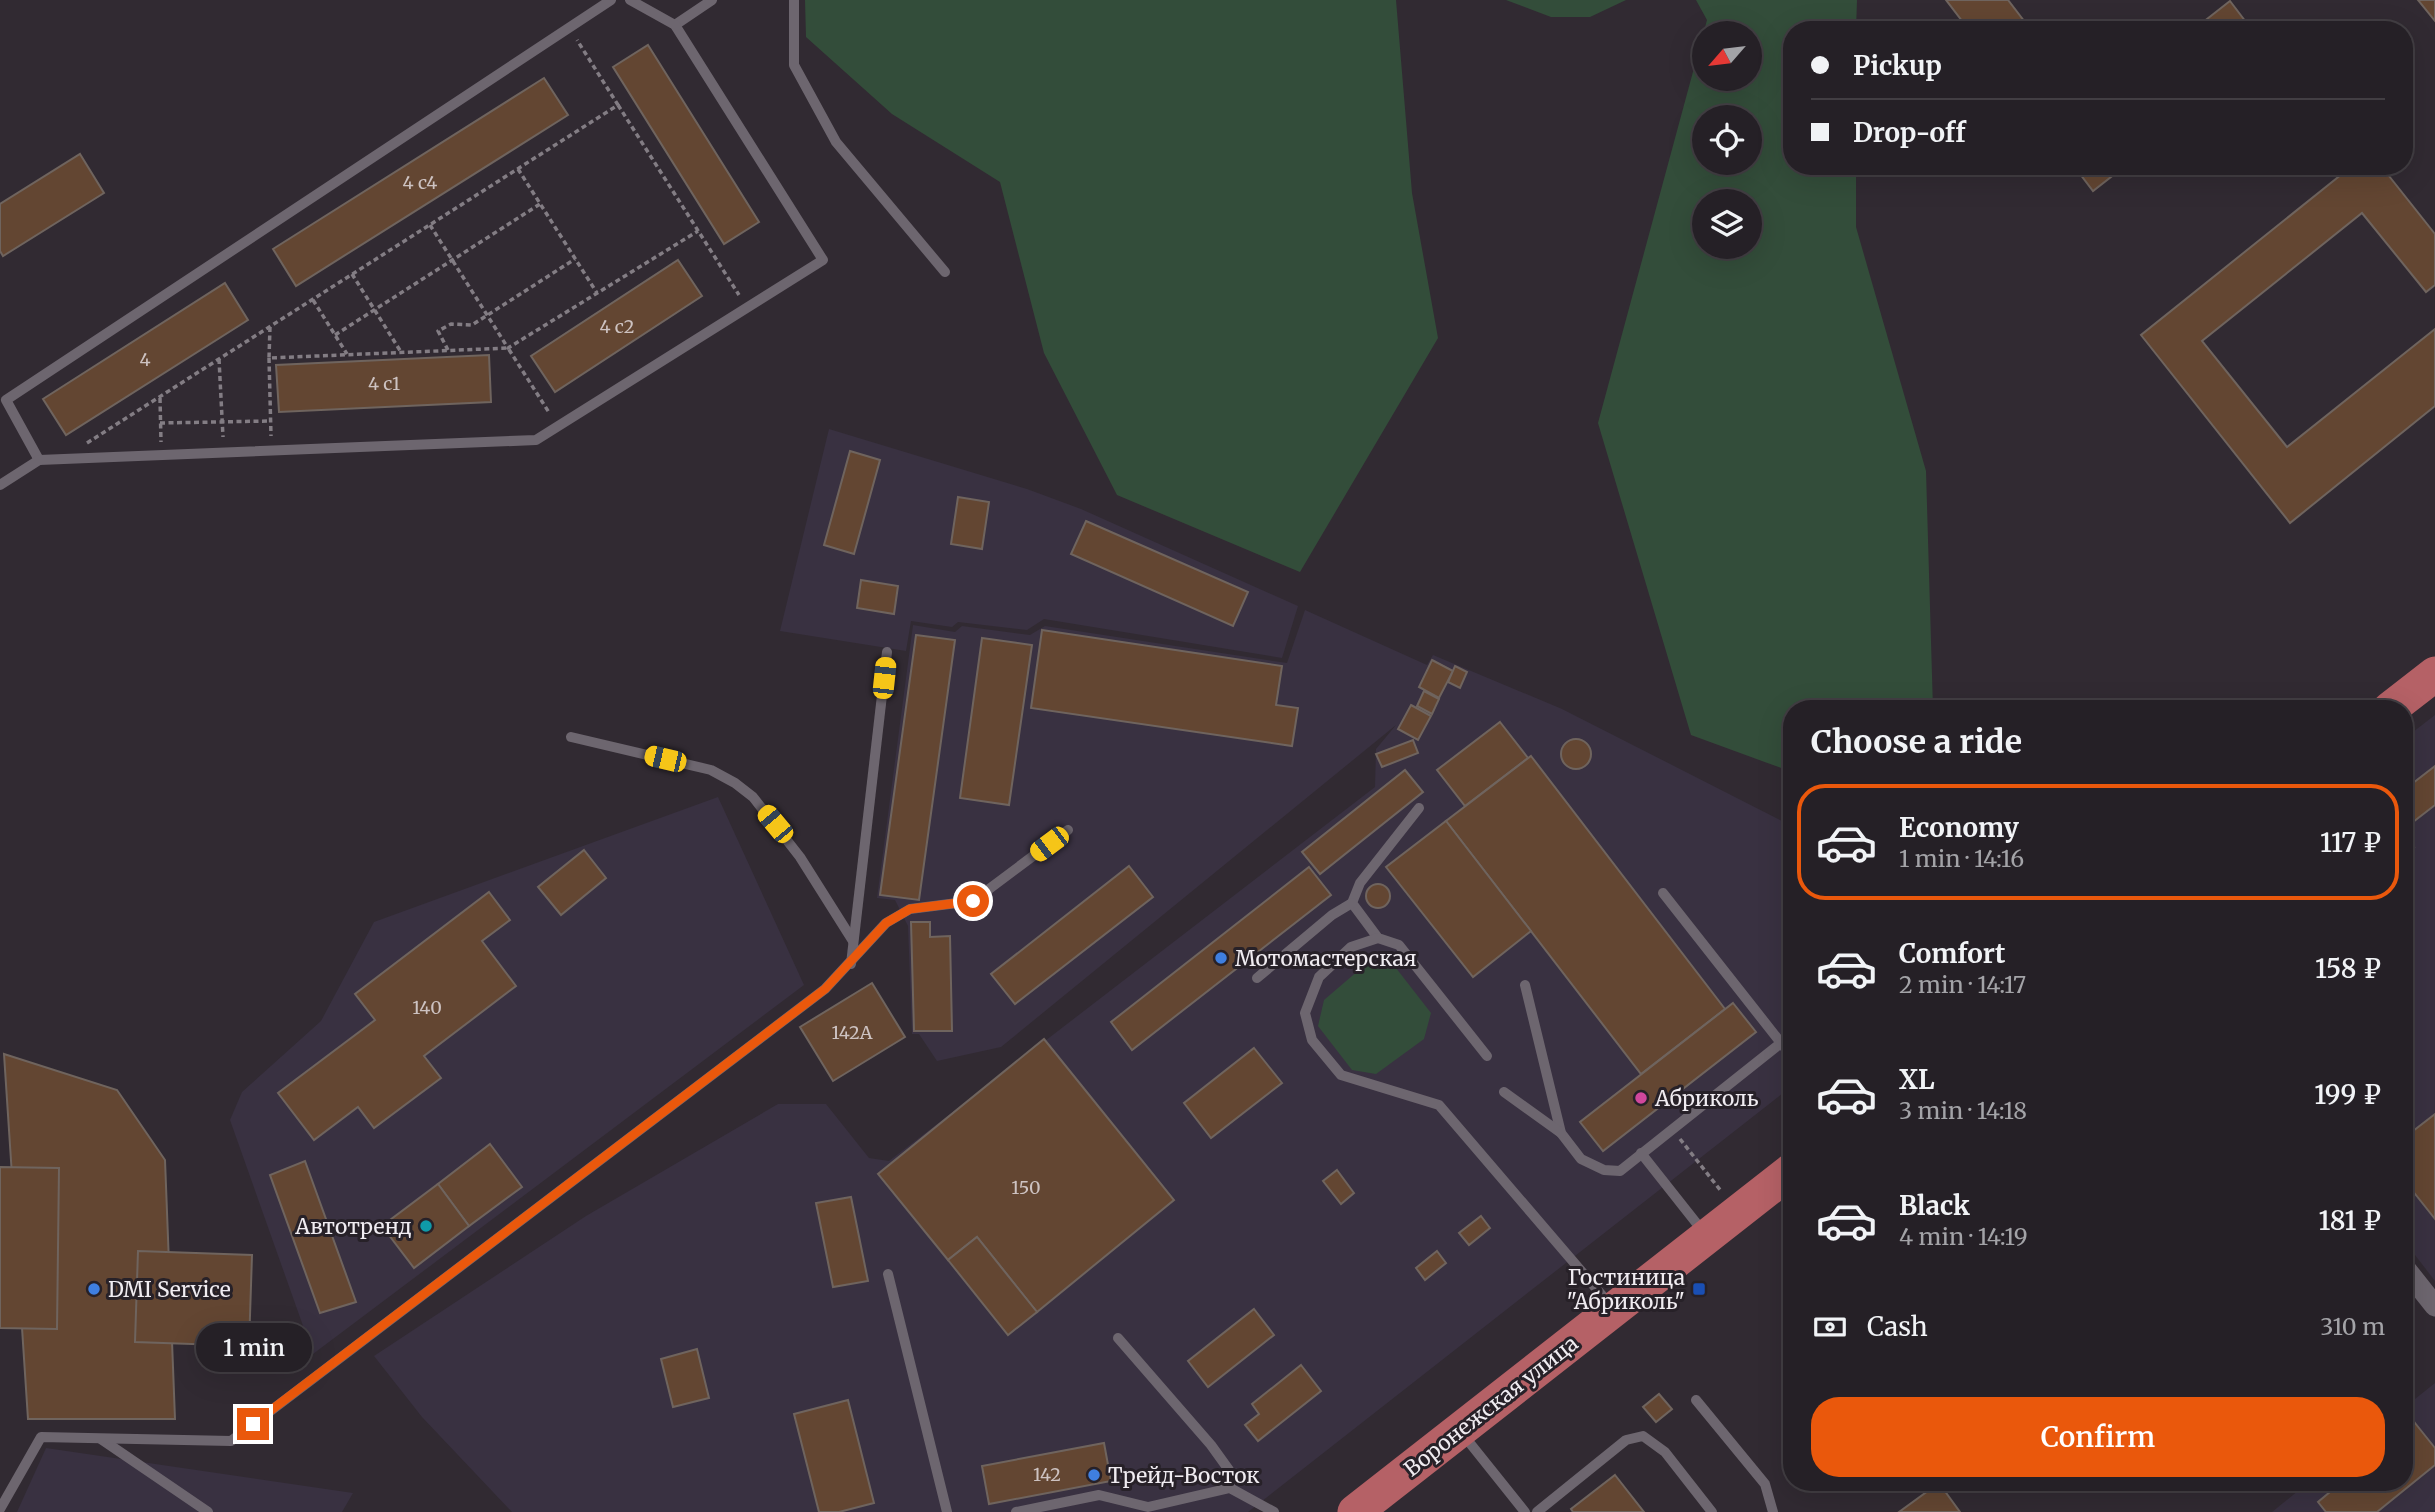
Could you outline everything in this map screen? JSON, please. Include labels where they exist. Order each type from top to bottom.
[{"type":"highway","points":[[2402,700],[2435,674]]},
{"type":"highway","name":"Воронежская улица","points":[[1361,1510],[1783,1177]]},
{"type":"street","points":[[2413,1278],[2435,1306]]},
{"type":"lane","points":[[39,460],[6,400],[611,0]]},
{"type":"lane","points":[[0,485],[39,460],[536,440],[823,260],[675,25],[630,0]]},
{"type":"lane","points":[[675,25],[712,0]]},
{"type":"lane","points":[[794,0],[794,65],[836,142],[945,272]]},
{"type":"lane","points":[[851,964],[887,652]]},
{"type":"lane","points":[[571,737],[711,771],[735,783],[753,797],[800,857],[853,942]]},
{"type":"lane","points":[[1257,978],[1332,915],[1352,903],[1360,883],[1419,808]]},
{"type":"lane","points":[[0,1509],[41,1437],[231,1441],[814,998],[851,964],[886,923],[910,909],[973,901],[1068,830]]},
{"type":"lane","points":[[1663,893],[1783,1044]]},
{"type":"lane","points":[[1352,903],[1378,938],[1399,945],[1487,1056]]},
{"type":"lane","points":[[1378,938],[1351,947],[1319,977],[1305,1013],[1312,1040],[1341,1076],[1439,1105],[1614,1309]]},
{"type":"lane","points":[[1524,985],[1561,1133]]},
{"type":"lane","points":[[1504,1092],[1561,1133],[1581,1159],[1604,1170],[1620,1171],[1672,1129],[1783,1053]]},
{"type":"lane","points":[[1641,1153],[1707,1236]]},
{"type":"lane","points":[[888,1274],[947,1512]]},
{"type":"lane","points":[[1118,1338],[1229,1469],[1230,1488]]},
{"type":"lane","points":[[1696,1400],[1765,1484],[1773,1512]]},
{"type":"lane","points":[[1460,1430],[1525,1512]]},
{"type":"lane","points":[[1537,1512],[1626,1440],[1643,1436],[1665,1452],[1712,1512]]},
{"type":"lane","points":[[101,1439],[208,1512]]},
{"type":"lane","points":[[1016,1512],[1099,1495],[1148,1507],[1230,1488],[1274,1512]]},
{"type":"path","points":[[569,28],[747,307]]},
{"type":"path","points":[[61,460],[618,105]]},
{"type":"path","points":[[518,169],[597,293]]},
{"type":"path","points":[[335,335],[540,204]]},
{"type":"path","points":[[430,225],[558,426]]},
{"type":"path","points":[[270,358],[508,348],[698,231]]},
{"type":"path","points":[[448,350],[438,331],[451,324],[472,325],[575,259]]},
{"type":"path","points":[[352,274],[401,352]]},
{"type":"path","points":[[313,299],[347,354]]},
{"type":"path","points":[[270,327],[271,450]]},
{"type":"path","points":[[219,359],[223,452]]},
{"type":"path","points":[[160,398],[161,455]]},
{"type":"path","points":[[160,423],[270,421]]},
{"type":"path","points":[[1672,1129],[1738,1212]]},
{"type":"shaded area","points":[[829,429],[1027,489],[1081,509],[1298,606],[1282,658],[1044,619],[1027,630],[958,622],[952,627],[911,621],[906,651],[780,631]]},
{"type":"shaded area","points":[[1305,610],[1427,665],[1433,655],[1562,709],[1783,821],[1783,1093],[1248,1512],[512,1512],[422,1417],[374,1356],[586,1216],[778,1104],[826,1104],[869,1158],[889,1161],[1375,787],[1376,749],[1396,725],[1001,1047],[937,1061],[919,1034],[912,1034],[908,926],[895,900],[877,898],[913,625],[955,632],[962,626],[1030,635],[1045,626],[1287,663]]},
{"type":"shaded area","points":[[2435,715],[2435,1281],[2413,1252],[2413,732]]},
{"type":"shaded area","points":[[718,797],[804,985],[313,1354],[230,1120],[242,1092],[321,1021],[374,922]]},
{"type":"shaded area","points":[[2435,1383],[2435,1512],[2272,1512],[2298,1491],[2413,1491],[2413,1401]]},
{"type":"shaded area","points":[[46,1448],[353,1493],[342,1512],[17,1512]]},
{"type":"green space","points":[[805,0],[1396,0],[1412,193],[1438,338],[1300,572],[1117,495],[1044,353],[1000,182],[892,114],[806,37]]},
{"type":"green space","points":[[1506,0],[1626,0],[1590,17],[1551,17]]},
{"type":"green space","points":[[1696,0],[1857,0],[1856,21],[1783,21],[1783,175],[1856,175],[1856,227],[1926,471],[1933,700],[1783,700],[1783,769],[1691,735],[1598,423],[1692,75],[1692,91],[1762,91],[1762,21],[1707,21]]},
{"type":"green space","points":[[1366,964],[1396,968],[1431,1013],[1424,1039],[1376,1074],[1352,1070],[1318,1026],[1324,1000]]},
{"type":"building","points":[[1946,0],[2008,0],[2024,21],[1962,21]]},
{"type":"building","points":[[2418,0],[2435,0],[2435,21]]},
{"type":"building","points":[[2230,1],[2245,21],[2204,21]]},
{"type":"building","points":[[648,45],[759,222],[724,244],[613,67]]},
{"type":"building","points":[[544,78],[568,115],[296,286],[273,249]]},
{"type":"building","points":[[80,154],[104,193],[3,256],[0,251],[0,204]]},
{"type":"building","points":[[2081,175],[2113,175],[2093,191]]},
{"type":"building","points":[[2341,175],[2388,175],[2435,234],[2435,285],[2426,292],[2362,213],[2202,341],[2287,447],[2435,329],[2435,406],[2290,523],[2141,335]]},
{"type":"building","points":[[678,260],[702,296],[555,392],[531,356]]},
{"type":"building","points":[[225,283],[248,320],[66,435],[43,399]]},
{"type":"building","points":[[489,355],[491,402],[279,412],[276,365]]},
{"type":"building","points":[[850,451],[880,460],[854,554],[824,545]]},
{"type":"building","points":[[958,497],[989,502],[982,549],[951,544]]},
{"type":"building","points":[[1086,521],[1248,592],[1233,626],[1071,554]]},
{"type":"building","points":[[861,580],[898,586],[894,614],[857,608]]},
{"type":"building","points":[[1042,630],[1282,666],[1276,705],[1298,708],[1292,746],[1031,708]]},
{"type":"building","points":[[916,635],[955,640],[919,900],[880,895]]},
{"type":"building","points":[[982,638],[1032,645],[1009,805],[960,798]]},
{"type":"building","points":[[1432,660],[1453,671],[1439,698],[1419,687]]},
{"type":"building","points":[[1455,666],[1467,672],[1460,688],[1448,682]]},
{"type":"building","points":[[1424,691],[1439,699],[1432,714],[1417,706]]},
{"type":"building","points":[[1411,705],[1431,716],[1418,740],[1398,729]]},
{"type":"building","points":[[1500,722],[1528,758],[1465,806],[1437,770]]},
{"type":"building","points":[[1576,739],[1587,743],[1591,754],[1587,765],[1576,769],[1565,765],[1561,754],[1565,743]]},
{"type":"building","points":[[1413,740],[1418,753],[1382,767],[1376,754]]},
{"type":"building","points":[[1531,756],[1725,1009],[1641,1074],[1446,821]]},
{"type":"building","points":[[2435,766],[2435,805],[2413,822],[2413,783]]},
{"type":"building","points":[[1405,770],[1423,792],[1320,874],[1302,852]]},
{"type":"building","points":[[1446,821],[1531,931],[1473,977],[1386,867]]},
{"type":"building","points":[[584,850],[606,878],[561,915],[538,887]]},
{"type":"building","points":[[1129,866],[1153,897],[1015,1004],[991,974]]},
{"type":"building","name":"Мотомастерская","points":[[1309,867],[1331,895],[1132,1050],[1111,1022]]},
{"type":"building","points":[[1378,884],[1387,887],[1390,896],[1387,905],[1378,908],[1369,905],[1366,896],[1369,887]]},
{"type":"building","points":[[489,892],[510,920],[482,941],[516,986],[424,1056],[441,1078],[374,1128],[358,1107],[314,1140],[278,1093],[375,1020],[355,994]]},
{"type":"building","points":[[911,922],[930,922],[930,937],[950,936],[952,1031],[914,1031]]},
{"type":"building","points":[[872,983],[905,1037],[833,1081],[800,1027]]},
{"type":"building","name":"Абриколь","points":[[1733,1003],[1756,1032],[1603,1151],[1580,1122]]},
{"type":"building","points":[[1044,1039],[1174,1200],[1037,1312],[977,1237],[948,1260],[878,1174]]},
{"type":"building","points":[[1254,1048],[1282,1083],[1211,1138],[1184,1103]]},
{"type":"building","name":"DMI Service","points":[[4,1054],[117,1090],[165,1160],[175,1419],[28,1419]]},
{"type":"building","points":[[2435,1114],[2435,1219],[2413,1191],[2413,1131]]},
{"type":"building","points":[[490,1144],[522,1187],[469,1226],[438,1184]]},
{"type":"building","points":[[305,1161],[356,1302],[320,1313],[270,1175]]},
{"type":"building","points":[[0,1167],[59,1168],[57,1329],[0,1328]]},
{"type":"building","points":[[1337,1170],[1354,1193],[1341,1204],[1323,1181]]},
{"type":"building","name":"Автотренд","points":[[438,1184],[469,1226],[414,1268],[382,1226]]},
{"type":"building","points":[[851,1197],[868,1281],[833,1287],[816,1203]]},
{"type":"building","points":[[1481,1216],[1490,1228],[1469,1245],[1459,1233]]},
{"type":"building","points":[[977,1237],[1037,1312],[1008,1335],[948,1260]]},
{"type":"building","points":[[138,1251],[252,1255],[249,1346],[135,1342]]},
{"type":"building","points":[[1437,1251],[1446,1263],[1425,1280],[1416,1268]]},
{"type":"building","points":[[1254,1309],[1274,1335],[1208,1387],[1188,1361]]},
{"type":"building","points":[[697,1349],[709,1398],[673,1407],[661,1359]]},
{"type":"building","points":[[1301,1365],[1321,1391],[1258,1441],[1245,1425],[1259,1414],[1252,1404]]},
{"type":"building","points":[[1659,1394],[1672,1409],[1656,1422],[1643,1407]]},
{"type":"building","points":[[848,1400],[874,1503],[839,1512],[819,1512],[794,1414]]},
{"type":"building","points":[[2415,1423],[2435,1448],[2435,1465],[2413,1483]]},
{"type":"building","points":[[1104,1443],[1111,1481],[989,1504],[982,1466]]},
{"type":"building","points":[[1615,1475],[1644,1512],[1573,1512],[1571,1509]]},
{"type":"building","points":[[1928,1491],[1945,1491],[1960,1512],[1899,1512]]},
{"type":"building","points":[[2331,1491],[2403,1491],[2377,1512],[2326,1512],[2318,1502]]},
{"type":"place","name":"Мотомастерская","points":[[1221,958]]},
{"type":"place","name":"Абриколь","points":[[1641,1098]]},
{"type":"place","name":"Автотренд","points":[[426,1226]]},
{"type":"place","name":"DMI Service","points":[[94,1289]]},
{"type":"place","name":"Гостиница \"Абриколь\"","points":[[1699,1289]]},
{"type":"place","name":"Трейд-Восток","points":[[1094,1475]]},
{"type":"route","points":[[253,1424],[825,989],[851,964],[886,923],[910,909],[973,901]]}]
